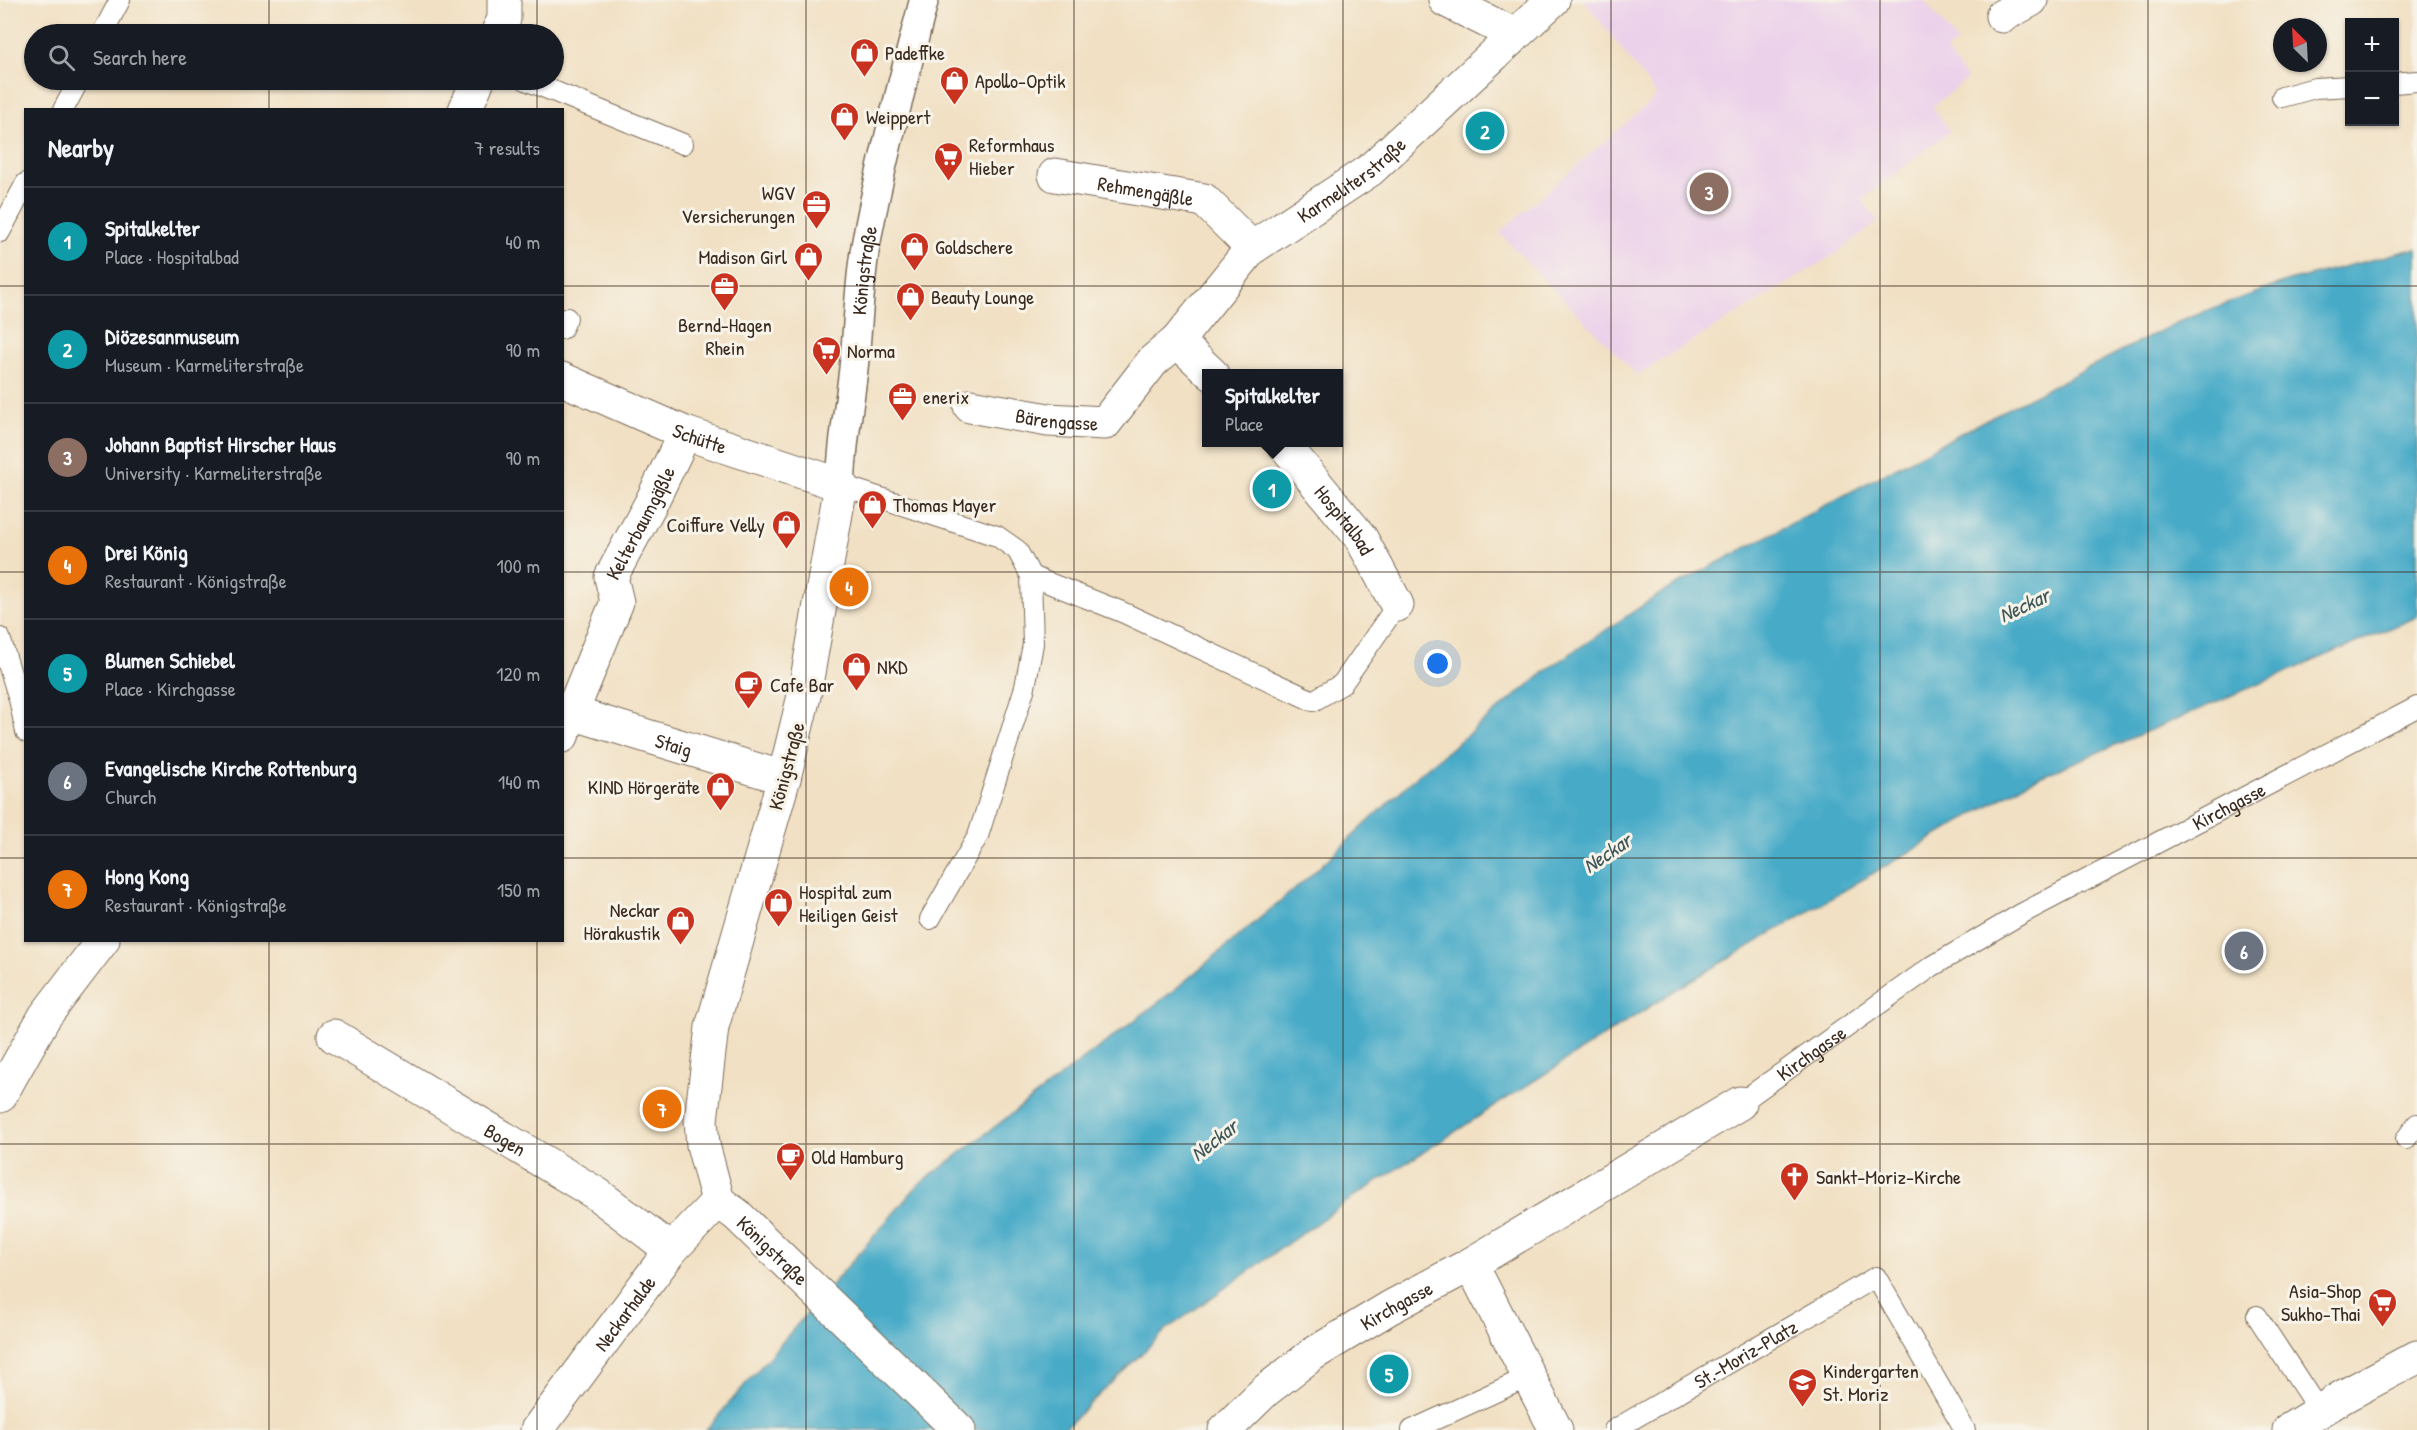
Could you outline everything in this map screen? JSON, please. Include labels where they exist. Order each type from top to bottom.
[{"type":"street","points":[[502,24],[504,0]]},
{"type":"street","name":"Königstraße","points":[[924,0],[877,189],[865,250],[857,309],[853,379],[841,450],[841,485],[804,696],[784,778],[712,1028],[701,1120],[703,1145],[718,1201],[737,1215],[959,1430]]},
{"type":"street","points":[[1445,0],[1515,35]]},
{"type":"street","name":"Karmeliterstraße","points":[[1165,351],[1252,248],[1370,170],[1553,0]]},
{"type":"street","points":[[2002,16],[2031,0]]},
{"type":"street","points":[[466,108],[474,90]]},
{"type":"street","name":"Rehmengäßle","points":[[1055,175],[1204,200],[1252,248]]},
{"type":"street","points":[[1165,351],[1202,369]]},
{"type":"street","name":"Bärengasse","points":[[970,406],[1048,420],[1105,423],[1165,351]]},
{"type":"street","name":"Schütte","points":[[564,380],[685,433],[841,485]]},
{"type":"street","name":"Kelterbaumgäßle","points":[[566,720],[616,602],[610,577],[651,503],[685,433]]},
{"type":"street","name":"Hospitalbad","points":[[1286,447],[1361,538],[1397,605]]},
{"type":"street","name":"Staig","points":[[566,720],[784,778]]},
{"type":"street","points":[[0,1096],[45,1016],[101,942]]},
{"type":"street","name":"Bogen","points":[[334,1036],[597,1194],[671,1250]]},
{"type":"street","name":"Kirchgasse","points":[[1225,1430],[1265,1391],[1313,1354],[1389,1308],[1471,1264],[1740,1103]]},
{"type":"street","name":"Neckarhalde","points":[[537,1430],[671,1250],[718,1201]]},
{"type":"street","points":[[1471,1264],[1556,1430]]},
{"type":"street","points":[[2289,1430],[2417,1357]]},
{"type":"lane","points":[[107,24],[120,0]]},
{"type":"lane","points":[[2399,83],[2417,81]]},
{"type":"lane","points":[[2282,97],[2315,88],[2345,86]]},
{"type":"lane","points":[[64,108],[74,90]]},
{"type":"lane","points":[[551,90],[683,144]]},
{"type":"lane","points":[[0,232],[24,187]]},
{"type":"lane","points":[[841,485],[997,536],[1017,550],[1031,576],[1033,644],[1025,687],[978,836],[930,920]]},
{"type":"lane","points":[[1031,576],[1122,612],[1313,701],[1342,684],[1397,605]]},
{"type":"lane","points":[[0,638],[20,699],[24,721]]},
{"type":"lane","name":"Kirchgasse","points":[[1740,1103],[1911,980],[2011,920],[2417,707]]},
{"type":"lane","name":"St.-Moriz-Platz","points":[[1614,1430],[1876,1277],[1965,1430]]},
{"type":"lane","points":[[2257,1316],[2319,1411]]},
{"type":"lane","points":[[1412,1430],[1528,1377]]},
{"type":"shaded area","points":[[1584,0],[1924,0],[1957,42],[1946,51],[1967,79],[1932,107],[1950,131],[1861,200],[1879,221],[1835,254],[1637,375],[1499,233],[1657,96]]},
{"type":"water","name":"Neckar","points":[[2417,248],[2417,617],[2028,782],[1677,989],[1352,1198],[1166,1330],[1063,1430],[706,1430],[917,1186],[1173,991],[1309,877],[1418,775],[1552,666],[1663,592],[1989,418],[2186,318],[2289,281]]},
{"type":"place","name":"Padeffke","points":[[864,78]]},
{"type":"place","name":"Apollo-Optik","points":[[954,106]]},
{"type":"place","name":"Diözesanmuseum","points":[[1485,131]]},
{"type":"place","name":"Weippert","points":[[845,142]]},
{"type":"place","name":"Reformhaus Hieber","points":[[948,182]]},
{"type":"place","name":"Johann Baptist Hirscher Haus","points":[[1709,192]]},
{"type":"place","name":"WGV Versicherungen","points":[[816,230]]},
{"type":"place","name":"Goldschere","points":[[914,272]]},
{"type":"place","name":"Madison Girl","points":[[808,282]]},
{"type":"place","name":"Bernd-Hagen Rhein","points":[[725,312]]},
{"type":"place","name":"Beauty Lounge","points":[[910,322]]},
{"type":"place","name":"Norma","points":[[826,376]]},
{"type":"place","name":"enerix","points":[[902,422]]},
{"type":"place","name":"Spitalkelter","points":[[1272,489]]},
{"type":"place","name":"Thomas Mayer","points":[[872,530]]},
{"type":"place","name":"Coiffure Velly","points":[[786,550]]},
{"type":"place","name":"Drei König","points":[[849,587]]},
{"type":"place","name":"NKD","points":[[856,692]]},
{"type":"place","name":"Cafe Bar","points":[[749,710]]},
{"type":"place","name":"KIND Hörgeräte","points":[[721,812]]},
{"type":"place","name":"Hospital zum Heiligen Geist","points":[[778,928]]},
{"type":"place","name":"Neckar Hörakustik","points":[[681,946]]},
{"type":"place","name":"Evangelische Kirche Rottenburg","points":[[2244,951]]},
{"type":"place","name":"Hong Kong","points":[[662,1109]]},
{"type":"place","name":"Old Hamburg","points":[[790,1182]]},
{"type":"place","name":"Sankt-Moriz-Kirche","points":[[1795,1202]]},
{"type":"place","name":"Asia-Shop Sukho-Thai","points":[[2382,1328]]},
{"type":"place","name":"Blumen Schiebel","points":[[1389,1374]]},
{"type":"place","name":"Kindergarten St. Moriz","points":[[1802,1408]]}]
